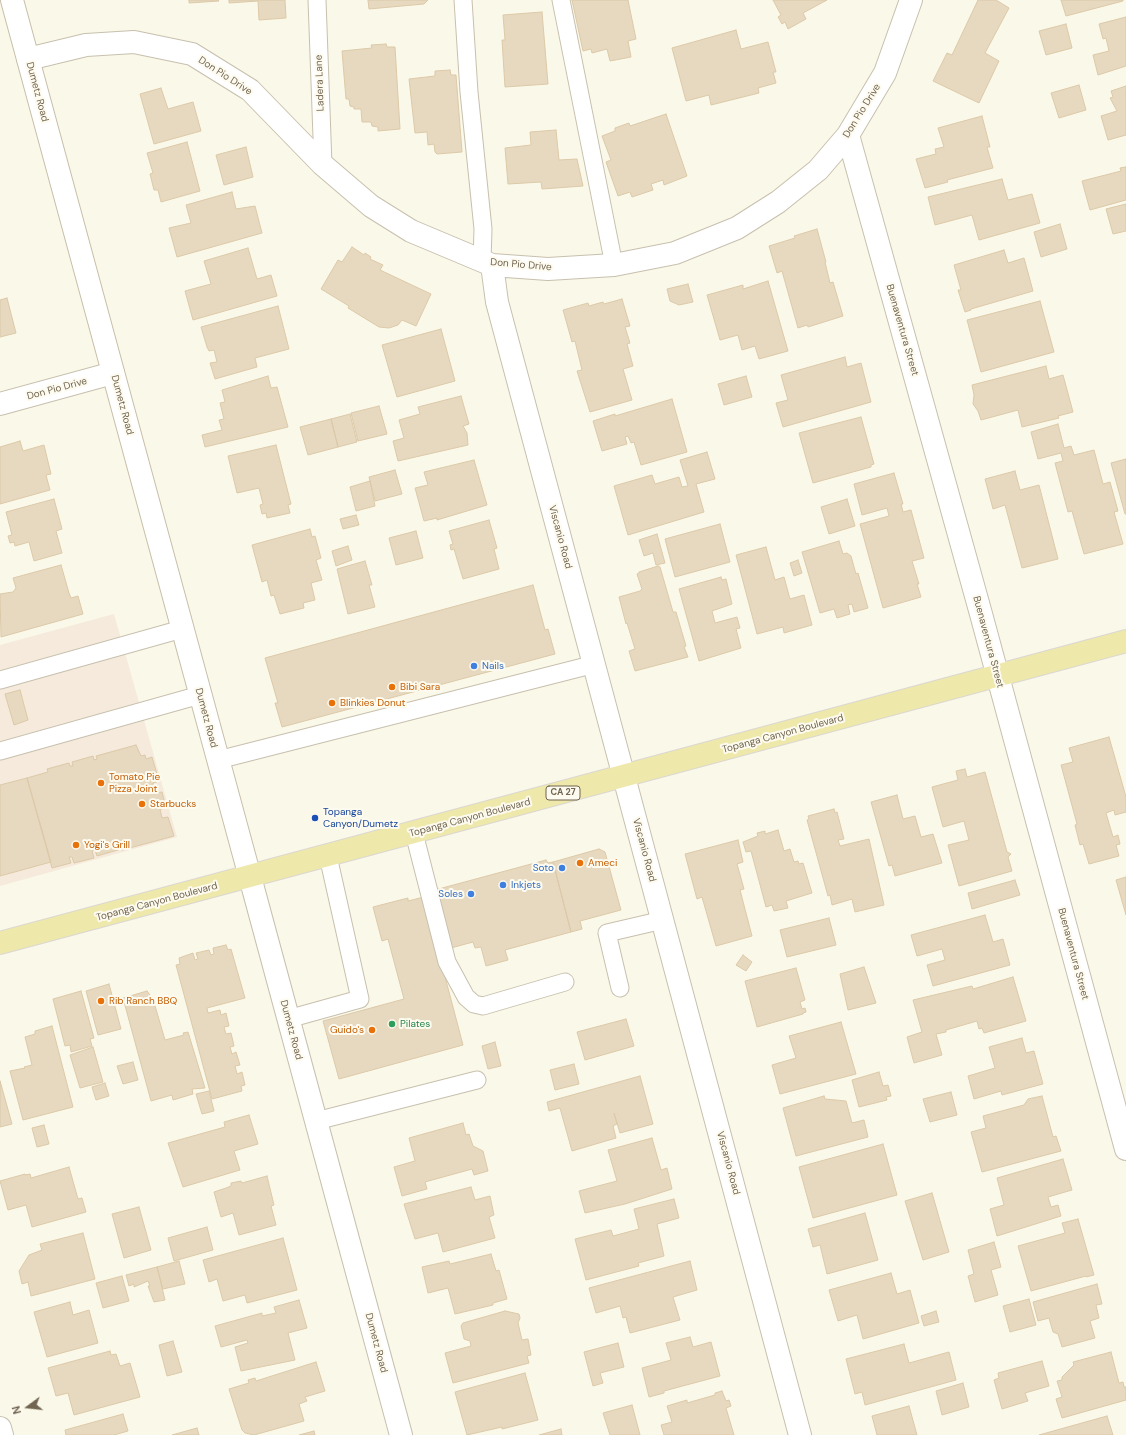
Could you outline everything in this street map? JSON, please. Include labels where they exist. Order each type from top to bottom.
[{"type":"main road","name":"Topanga Canyon Boulevard","points":[[0,943],[1126,642]]},
{"type":"street","name":"Dumetz Road","points":[[12,0],[401,1435]]},
{"type":"street","name":"Don Pio Drive","points":[[28,59],[86,45],[134,42],[192,54],[250,90],[323,165],[371,206],[411,230],[487,263],[548,269],[614,265],[675,253],[737,228],[778,202],[818,170],[848,135],[885,73],[912,0]]},
{"type":"street","name":"Buenaventura Street","points":[[848,135],[998,676],[1126,1149]]},
{"type":"street","name":"Viscanio Road","points":[[487,263],[800,1435]]},
{"type":"street","name":"Don Pio Drive","points":[[0,404],[113,373]]},
{"type":"street","points":[[0,1428],[2,1435]]},
{"type":"lane","name":"Ladera Lane","points":[[317,0],[323,165]]},
{"type":"lane","points":[[464,0],[469,92],[487,263]]},
{"type":"lane","points":[[561,0],[614,265]]},
{"type":"lane","points":[[0,680],[182,629]]},
{"type":"lane","points":[[218,760],[595,664]]},
{"type":"lane","points":[[0,751],[200,695]]},
{"type":"lane","points":[[414,833],[447,962],[466,997],[474,1004],[483,1006],[565,982]]},
{"type":"lane","points":[[288,1019],[360,999],[328,856]]},
{"type":"lane","points":[[620,988],[607,934],[663,920]]},
{"type":"lane","points":[[316,1121],[477,1080]]},
{"type":"shaded area","points":[[114,614],[177,837],[0,886],[0,645]]},
{"type":"building","points":[[189,0],[218,0],[219,1],[189,3]]},
{"type":"building","points":[[229,0],[285,0],[286,18],[259,20],[258,1],[229,3]]},
{"type":"building","points":[[368,0],[428,0],[424,4],[369,9]]},
{"type":"building","points":[[572,0],[628,0],[636,39],[628,41],[631,57],[610,61],[607,49],[592,53],[591,49],[583,51]]},
{"type":"building","points":[[773,0],[827,0],[803,13],[806,19],[788,29],[785,22],[782,24],[778,17],[781,15]]},
{"type":"building","points":[[978,0],[996,0],[1009,8],[985,53],[999,61],[979,103],[933,81],[947,53],[952,55]]},
{"type":"building","points":[[1061,0],[1123,0],[1123,1],[1066,16]]},
{"type":"building","points":[[542,12],[548,84],[505,87],[502,40],[505,40],[503,15]]},
{"type":"building","points":[[1126,17],[1126,66],[1098,75],[1093,55],[1109,51],[1106,38],[1103,39],[1099,24]]},
{"type":"building","points":[[1066,24],[1072,48],[1046,55],[1039,31]]},
{"type":"building","points":[[736,30],[741,49],[768,42],[776,72],[773,72],[776,83],[758,88],[759,93],[711,105],[709,95],[686,101],[672,48]]},
{"type":"building","points":[[386,44],[387,47],[395,47],[400,129],[378,131],[378,127],[372,126],[371,122],[362,122],[361,109],[354,109],[354,107],[350,106],[349,99],[346,99],[342,51],[372,48],[371,45]]},
{"type":"building","points":[[450,70],[451,75],[456,75],[462,152],[437,154],[435,152],[434,144],[428,145],[427,132],[415,133],[409,79],[435,76],[435,71]]},
{"type":"building","points":[[1079,85],[1086,110],[1059,118],[1051,93]]},
{"type":"building","points":[[1126,86],[1126,135],[1108,140],[1101,116],[1117,111],[1110,98],[1113,97],[1111,91]]},
{"type":"building","points":[[161,88],[168,109],[193,102],[201,131],[154,144],[140,94]]},
{"type":"building","points":[[666,114],[687,176],[664,185],[663,180],[651,184],[653,190],[632,197],[630,192],[618,196],[606,162],[611,160],[602,136],[615,131],[615,128],[629,123],[630,126]]},
{"type":"building","points":[[982,116],[990,147],[987,147],[993,168],[947,180],[948,182],[925,188],[916,159],[936,154],[935,149],[944,147],[938,128]]},
{"type":"building","points":[[556,130],[559,160],[577,159],[583,186],[542,189],[541,182],[508,184],[505,148],[531,145],[530,132]]},
{"type":"building","points":[[187,142],[200,191],[161,202],[158,190],[154,190],[150,174],[153,173],[147,153]]},
{"type":"building","points":[[246,147],[253,177],[224,185],[216,155]]},
{"type":"building","points":[[1126,167],[1126,200],[1090,210],[1082,181],[1121,171],[1120,168]]},
{"type":"building","points":[[1002,179],[1008,200],[1032,194],[1040,223],[979,240],[972,215],[935,225],[928,197]]},
{"type":"building","points":[[232,192],[236,209],[255,206],[262,233],[177,257],[169,228],[191,223],[186,205]]},
{"type":"building","points":[[1126,204],[1126,231],[1113,234],[1106,209]]},
{"type":"building","points":[[1060,224],[1067,249],[1041,257],[1034,232]]},
{"type":"building","points":[[817,229],[830,283],[833,282],[843,316],[808,327],[807,325],[798,328],[782,271],[777,273],[769,246]]},
{"type":"building","points":[[352,247],[364,255],[365,253],[371,257],[370,259],[383,265],[380,270],[431,294],[416,326],[402,320],[398,325],[389,328],[379,327],[321,289],[338,260],[342,262]]},
{"type":"building","points":[[248,248],[257,279],[271,275],[277,296],[193,320],[185,291],[211,284],[204,261]]},
{"type":"building","points":[[1004,250],[1008,263],[1024,258],[1033,291],[965,312],[958,290],[961,290],[954,265]]},
{"type":"building","points":[[768,281],[788,351],[759,359],[755,346],[742,350],[738,335],[720,340],[707,295],[743,285],[743,289]]},
{"type":"building","points":[[688,284],[693,302],[679,305],[670,301],[667,289]]},
{"type":"building","points":[[7,298],[16,333],[0,337],[0,300]]},
{"type":"building","points":[[622,299],[630,326],[625,327],[630,343],[627,344],[633,366],[623,369],[632,400],[590,412],[577,371],[582,370],[575,341],[572,342],[563,310],[588,303],[589,306]]},
{"type":"building","points":[[1040,301],[1054,352],[981,372],[967,320]]},
{"type":"building","points":[[278,306],[289,349],[255,358],[257,367],[215,379],[210,363],[217,362],[214,350],[209,351],[201,327]]},
{"type":"building","points":[[441,329],[455,381],[397,397],[382,345]]},
{"type":"building","points":[[845,357],[847,367],[861,363],[871,402],[783,427],[776,403],[788,400],[781,375]]},
{"type":"building","points":[[1046,366],[1049,379],[1063,375],[1073,412],[1058,416],[1059,418],[1022,427],[1018,410],[981,420],[978,411],[973,404],[974,395],[972,385]]},
{"type":"building","points":[[268,376],[271,388],[277,387],[288,427],[205,447],[202,435],[222,430],[219,420],[224,419],[220,403],[225,402],[222,390]]},
{"type":"building","points":[[746,376],[752,397],[724,405],[718,384]]},
{"type":"building","points":[[461,396],[469,424],[463,426],[467,433],[468,445],[398,461],[393,441],[404,438],[399,420],[420,414],[418,407]]},
{"type":"building","points":[[672,399],[687,452],[641,465],[634,442],[631,443],[628,436],[625,437],[627,444],[602,451],[593,421]]},
{"type":"building","points":[[379,406],[387,434],[358,441],[351,413]]},
{"type":"building","points":[[350,414],[357,442],[338,447],[331,419]]},
{"type":"building","points":[[861,417],[874,464],[871,465],[871,467],[813,483],[799,433]]},
{"type":"building","points":[[331,419],[338,447],[308,455],[300,427]]},
{"type":"building","points":[[1058,424],[1064,448],[1071,446],[1074,455],[1094,450],[1103,484],[1110,482],[1118,511],[1114,512],[1123,544],[1084,554],[1072,511],[1068,512],[1055,463],[1063,461],[1061,453],[1038,459],[1031,432]]},
{"type":"building","points":[[20,441],[23,451],[44,445],[51,474],[46,475],[50,490],[0,504],[0,447]]},
{"type":"building","points":[[276,445],[291,504],[288,505],[290,513],[267,518],[266,513],[262,514],[260,505],[263,504],[259,488],[237,493],[228,456]]},
{"type":"building","points":[[707,452],[715,479],[696,484],[704,512],[628,535],[614,486],[652,475],[655,484],[679,477],[682,487],[688,486],[680,460]]},
{"type":"building","points":[[1126,459],[1126,514],[1125,514],[1111,463]]},
{"type":"building","points":[[474,460],[487,505],[437,520],[437,518],[424,521],[415,488],[428,485],[424,472]]},
{"type":"building","points":[[395,470],[402,494],[375,501],[369,477]]},
{"type":"building","points":[[1015,471],[1020,490],[1039,485],[1058,559],[1022,568],[1005,505],[993,509],[985,479]]},
{"type":"building","points":[[894,473],[903,504],[901,504],[903,512],[911,510],[924,558],[912,561],[919,584],[917,584],[921,597],[883,608],[860,524],[889,516],[887,508],[862,515],[854,484]]},
{"type":"building","points":[[370,481],[375,506],[356,511],[350,487]]},
{"type":"building","points":[[54,499],[62,529],[56,531],[62,553],[34,561],[29,542],[15,546],[14,542],[10,543],[8,536],[12,535],[6,512]]},
{"type":"building","points":[[847,499],[855,526],[829,534],[821,507]]},
{"type":"building","points":[[356,515],[359,525],[343,529],[340,519]]},
{"type":"building","points":[[489,520],[497,548],[494,549],[499,569],[463,579],[454,549],[451,550],[450,545],[453,544],[449,531]]},
{"type":"building","points":[[720,524],[730,562],[675,577],[665,539]]},
{"type":"building","points":[[310,529],[312,537],[315,536],[321,558],[316,560],[322,580],[311,583],[315,600],[303,603],[304,608],[280,614],[274,595],[271,596],[267,580],[262,582],[252,545]]},
{"type":"building","points":[[416,531],[423,558],[396,565],[389,538]]},
{"type":"building","points":[[657,534],[665,563],[656,565],[653,553],[644,556],[639,540]]},
{"type":"building","points":[[839,541],[843,554],[847,553],[851,556],[856,574],[858,573],[868,608],[854,612],[852,604],[848,605],[850,614],[837,618],[834,609],[820,613],[802,552]]},
{"type":"building","points":[[348,546],[352,560],[336,566],[332,551]]},
{"type":"building","points":[[766,547],[775,580],[784,577],[790,599],[804,595],[812,625],[784,633],[783,627],[757,634],[736,555]]},
{"type":"building","points":[[798,560],[802,573],[794,576],[790,563]]},
{"type":"building","points":[[365,561],[372,585],[369,585],[375,607],[348,614],[337,569]]},
{"type":"building","points":[[61,565],[71,598],[78,596],[83,614],[1,637],[0,594],[13,592],[16,588],[13,578]]},
{"type":"building","points":[[658,566],[660,567],[673,612],[676,612],[686,646],[684,647],[688,657],[635,671],[629,651],[635,649],[627,623],[626,624],[619,597],[640,591],[642,589],[637,574]]},
{"type":"building","points":[[721,577],[722,580],[726,579],[732,604],[712,611],[715,623],[737,617],[740,628],[736,629],[741,648],[699,661],[679,589]]},
{"type":"building","points":[[533,585],[545,630],[548,629],[555,654],[282,727],[275,703],[278,703],[265,658]]},
{"type":"building","points":[[20,690],[28,720],[14,725],[5,694]]},
{"type":"building","points":[[1109,737],[1126,797],[1126,812],[1115,815],[1114,810],[1106,813],[1113,837],[1118,835],[1120,844],[1116,845],[1119,856],[1089,864],[1083,844],[1080,845],[1075,825],[1077,824],[1061,765],[1073,762],[1069,748]]},
{"type":"building","points":[[136,745],[141,756],[145,755],[146,759],[152,757],[159,781],[153,783],[155,793],[162,792],[166,808],[160,809],[162,818],[168,817],[174,836],[122,850],[120,843],[117,844],[118,850],[97,856],[95,850],[92,851],[94,858],[74,863],[72,857],[69,857],[71,863],[52,868],[27,778],[48,772],[47,769],[69,763],[70,766],[73,766],[72,762],[93,756],[94,760],[97,759],[96,756]]},
{"type":"building","points":[[965,769],[967,777],[985,772],[1007,852],[1011,854],[1008,857],[1012,871],[959,886],[948,845],[969,840],[964,821],[943,827],[932,787],[958,780],[956,771]]},
{"type":"building","points":[[27,778],[51,862],[0,876],[0,785]]},
{"type":"building","points":[[897,795],[903,819],[915,816],[921,837],[933,834],[942,863],[895,876],[892,865],[889,866],[871,802]]},
{"type":"building","points":[[834,809],[835,813],[837,812],[844,839],[838,840],[840,846],[869,839],[884,905],[855,912],[852,899],[832,905],[830,895],[828,896],[807,820],[809,819],[808,816]]},
{"type":"building","points":[[778,830],[784,851],[790,849],[794,862],[798,861],[799,864],[803,863],[812,893],[786,901],[788,908],[774,911],[772,905],[766,907],[751,851],[746,852],[743,842],[758,836],[757,833],[765,831],[765,834]]},
{"type":"building","points":[[738,840],[743,862],[737,864],[744,889],[740,890],[752,936],[716,946],[702,897],[697,899],[685,854]]},
{"type":"building","points":[[599,849],[605,852],[621,910],[580,921],[582,929],[571,932],[553,862]]},
{"type":"building","points":[[546,860],[548,863],[553,862],[571,932],[505,950],[508,960],[486,966],[481,947],[475,948],[473,942],[451,948],[435,890]]},
{"type":"building","points":[[1126,877],[1126,915],[1116,880]]},
{"type":"building","points":[[1015,880],[1020,895],[972,909],[968,893]]},
{"type":"building","points":[[424,897],[463,1045],[339,1079],[323,1021],[404,999],[388,939],[382,941],[373,907],[408,898],[408,901]]},
{"type":"building","points":[[985,915],[993,942],[1003,939],[1010,965],[933,986],[927,965],[945,960],[942,949],[917,956],[911,935]]},
{"type":"building","points":[[829,918],[836,945],[787,957],[780,930]]},
{"type":"building","points":[[226,945],[228,950],[231,949],[245,998],[207,1008],[208,1013],[220,1010],[221,1015],[226,1013],[229,1026],[224,1027],[226,1034],[231,1033],[234,1046],[230,1047],[232,1054],[236,1052],[240,1065],[235,1066],[237,1074],[242,1072],[245,1085],[241,1086],[242,1091],[212,1099],[176,965],[180,964],[179,958],[193,953],[195,960],[198,959],[196,953],[209,950],[211,955],[214,954],[213,948]]},
{"type":"building","points":[[743,955],[752,962],[746,971],[736,965]]},
{"type":"building","points":[[864,967],[876,1003],[848,1010],[840,974]]},
{"type":"building","points":[[796,968],[805,1000],[800,1002],[802,1009],[805,1008],[806,1012],[757,1027],[745,981]]},
{"type":"building","points":[[1013,977],[1026,1021],[984,1033],[982,1028],[979,1029],[977,1021],[946,1030],[946,1032],[936,1034],[942,1055],[914,1063],[907,1037],[922,1032],[913,1000],[972,986],[973,989]]},
{"type":"building","points":[[109,984],[121,1029],[98,1035],[86,991]]},
{"type":"building","points":[[81,991],[94,1038],[90,1039],[92,1046],[71,1052],[70,1045],[65,1046],[53,999]]},
{"type":"building","points":[[147,991],[153,999],[165,1040],[184,1035],[183,1033],[188,1032],[205,1088],[192,1089],[193,1094],[173,1100],[172,1095],[151,1101],[123,998]]},
{"type":"building","points":[[626,1019],[634,1046],[585,1060],[577,1032]]},
{"type":"building","points":[[841,1022],[856,1074],[780,1094],[772,1065],[796,1058],[789,1036]]},
{"type":"building","points":[[52,1026],[73,1107],[23,1120],[10,1071],[32,1065],[25,1037],[35,1034],[35,1031]]},
{"type":"building","points":[[1022,1038],[1026,1053],[1034,1051],[1043,1084],[1002,1095],[1001,1091],[974,1099],[968,1076],[995,1068],[989,1047]]},
{"type":"building","points":[[495,1042],[501,1066],[488,1069],[482,1046]]},
{"type":"building","points":[[93,1047],[103,1082],[80,1088],[70,1055]]},
{"type":"building","points":[[133,1062],[138,1080],[123,1084],[117,1066]]},
{"type":"building","points":[[574,1064],[579,1084],[555,1090],[550,1070]]},
{"type":"building","points":[[879,1072],[883,1086],[888,1085],[891,1096],[886,1097],[887,1100],[859,1107],[852,1080]]},
{"type":"building","points":[[640,1076],[653,1124],[620,1133],[614,1113],[617,1124],[613,1126],[616,1138],[572,1151],[560,1108],[549,1111],[547,1102]]},
{"type":"building","points":[[0,1081],[12,1124],[0,1127]]},
{"type":"building","points":[[105,1083],[109,1096],[96,1100],[92,1087]]},
{"type":"building","points":[[209,1091],[214,1111],[202,1114],[196,1094]]},
{"type":"building","points":[[951,1092],[957,1115],[930,1122],[923,1099]]},
{"type":"building","points":[[824,1096],[825,1099],[846,1101],[852,1123],[864,1120],[868,1137],[796,1156],[783,1108]]},
{"type":"building","points":[[1042,1096],[1053,1137],[1056,1136],[1061,1151],[982,1172],[971,1132],[986,1128],[983,1116],[1024,1105],[1028,1099]]},
{"type":"building","points":[[249,1115],[258,1144],[234,1151],[240,1170],[183,1187],[168,1143],[225,1127],[224,1122]]},
{"type":"building","points":[[463,1123],[466,1135],[469,1134],[473,1146],[483,1151],[488,1171],[474,1175],[472,1169],[425,1182],[427,1189],[402,1196],[394,1167],[415,1161],[409,1138]]},
{"type":"building","points":[[44,1125],[49,1144],[37,1147],[32,1128]]},
{"type":"building","points":[[652,1138],[661,1170],[667,1168],[672,1189],[625,1204],[585,1213],[579,1191],[617,1181],[608,1150]]},
{"type":"building","points":[[883,1144],[897,1195],[813,1218],[799,1167]]},
{"type":"building","points":[[1063,1159],[1072,1190],[1048,1197],[1051,1207],[1058,1205],[1061,1216],[997,1236],[990,1209],[1004,1205],[997,1178]]},
{"type":"building","points":[[69,1167],[78,1199],[82,1198],[86,1212],[32,1227],[26,1205],[8,1210],[0,1181],[25,1174],[30,1174],[31,1178]]},
{"type":"building","points":[[267,1176],[274,1205],[271,1206],[276,1225],[239,1235],[233,1213],[221,1217],[214,1192],[231,1186],[231,1183],[241,1181],[242,1183]]},
{"type":"building","points":[[471,1187],[475,1200],[490,1196],[494,1215],[489,1217],[495,1238],[443,1252],[438,1233],[415,1239],[404,1204]]},
{"type":"building","points":[[932,1193],[949,1252],[923,1260],[905,1201]]},
{"type":"building","points":[[674,1199],[679,1218],[657,1224],[664,1256],[638,1263],[639,1266],[586,1280],[575,1239],[611,1230],[613,1236],[639,1229],[634,1209]]},
{"type":"building","points":[[139,1207],[151,1250],[124,1258],[112,1214]]},
{"type":"building","points":[[865,1213],[878,1260],[827,1274],[820,1245],[813,1247],[808,1229]]},
{"type":"building","points":[[1078,1219],[1094,1275],[1031,1291],[1018,1246],[1065,1233],[1062,1223]]},
{"type":"building","points":[[207,1227],[213,1250],[174,1261],[168,1238]]},
{"type":"building","points":[[83,1233],[95,1279],[31,1296],[28,1282],[22,1284],[19,1271],[29,1255],[42,1250],[40,1244]]},
{"type":"building","points":[[283,1238],[297,1290],[247,1303],[245,1295],[223,1301],[217,1279],[209,1282],[203,1260]]},
{"type":"building","points":[[994,1242],[1001,1267],[991,1270],[998,1295],[975,1302],[968,1276],[974,1274],[968,1250]]},
{"type":"building","points":[[491,1254],[496,1271],[499,1270],[507,1299],[493,1303],[493,1305],[455,1314],[448,1288],[428,1293],[422,1267],[449,1261],[450,1264]]},
{"type":"building","points":[[179,1261],[185,1284],[163,1289],[157,1267]]},
{"type":"building","points":[[690,1261],[697,1290],[673,1297],[680,1320],[630,1333],[626,1317],[623,1318],[620,1306],[596,1313],[589,1288]]},
{"type":"building","points":[[157,1267],[165,1300],[154,1302],[148,1286],[150,1286],[148,1281],[134,1287],[134,1284],[129,1286],[126,1275]]},
{"type":"building","points":[[891,1273],[897,1294],[910,1290],[919,1323],[863,1339],[857,1315],[838,1321],[829,1290]]},
{"type":"building","points":[[122,1276],[129,1301],[103,1308],[96,1283]]},
{"type":"building","points":[[1097,1284],[1102,1304],[1096,1305],[1099,1318],[1090,1321],[1095,1338],[1062,1347],[1058,1334],[1053,1332],[1049,1318],[1038,1321],[1033,1302]]},
{"type":"building","points":[[1029,1299],[1036,1325],[1010,1332],[1003,1306]]},
{"type":"building","points":[[299,1300],[307,1328],[288,1333],[295,1360],[241,1371],[235,1347],[248,1343],[247,1340],[221,1347],[215,1326],[262,1313],[262,1316],[276,1313],[274,1307]]},
{"type":"building","points":[[70,1302],[73,1315],[89,1310],[98,1343],[47,1357],[34,1312]]},
{"type":"building","points":[[505,1311],[519,1314],[520,1318],[518,1323],[522,1340],[528,1339],[531,1355],[527,1356],[529,1363],[453,1383],[445,1353],[471,1346],[470,1341],[464,1339],[461,1326],[463,1323]]},
{"type":"building","points":[[936,1311],[939,1322],[924,1326],[921,1316]]},
{"type":"building","points":[[690,1337],[693,1347],[711,1342],[720,1376],[664,1391],[664,1393],[649,1397],[642,1368],[671,1360],[666,1343]]},
{"type":"building","points":[[173,1341],[182,1372],[167,1376],[159,1345]]},
{"type":"building","points":[[618,1343],[624,1367],[600,1373],[603,1383],[593,1386],[584,1352]]},
{"type":"building","points":[[904,1344],[909,1363],[949,1352],[956,1380],[865,1405],[862,1392],[855,1394],[846,1359]]},
{"type":"building","points":[[110,1351],[111,1355],[116,1354],[120,1366],[130,1363],[140,1397],[74,1415],[68,1393],[56,1396],[48,1368]]},
{"type":"building","points":[[1111,1352],[1119,1383],[1123,1382],[1124,1387],[1126,1387],[1126,1400],[1062,1418],[1056,1399],[1062,1397],[1057,1381],[1062,1380],[1062,1377],[1074,1365],[1073,1362]]},
{"type":"building","points":[[1042,1361],[1049,1386],[1025,1393],[1028,1401],[1002,1409],[994,1380],[999,1378],[998,1373]]},
{"type":"building","points":[[316,1362],[325,1391],[305,1397],[307,1401],[299,1404],[304,1421],[254,1435],[245,1433],[242,1430],[229,1389],[249,1383],[248,1380],[255,1378],[256,1381]]},
{"type":"building","points":[[525,1373],[538,1420],[502,1429],[502,1427],[467,1435],[455,1392]]},
{"type":"building","points":[[963,1383],[969,1407],[942,1415],[936,1391]]},
{"type":"building","points":[[722,1391],[726,1401],[729,1400],[731,1406],[726,1408],[734,1435],[664,1435],[661,1425],[672,1422],[667,1406],[687,1400],[687,1403],[715,1395],[715,1393]]},
{"type":"building","points":[[632,1405],[640,1435],[610,1435],[603,1413]]},
{"type":"building","points":[[909,1406],[917,1435],[877,1435],[872,1416]]},
{"type":"building","points":[[123,1414],[128,1431],[114,1435],[66,1435],[65,1430]]},
{"type":"building","points":[[1107,1416],[1113,1435],[1039,1435]]},
{"type":"building","points":[[197,1428],[199,1435],[172,1435]]},
{"type":"building","points":[[561,1429],[562,1435],[539,1435]]},
{"type":"building","points":[[314,1431],[315,1435],[299,1435]]},
{"type":"place","name":"Nails","points":[[474,666]]},
{"type":"place","name":"Bibi Sara","points":[[392,687]]},
{"type":"place","name":"Blinkies Donut","points":[[332,703]]},
{"type":"place","name":"Tomato Pie Pizza Joint","points":[[101,783]]},
{"type":"place","name":"Starbucks","points":[[142,804]]},
{"type":"place","name":"Topanga Canyon/Dumetz","points":[[315,818]]},
{"type":"place","name":"Yogi's Grill","points":[[76,845]]},
{"type":"place","name":"Ameci","points":[[580,863]]},
{"type":"place","name":"Soto","points":[[562,868]]},
{"type":"place","name":"Inkjets","points":[[503,885]]},
{"type":"place","name":"Soles","points":[[471,894]]},
{"type":"place","name":"Rib Ranch BBQ","points":[[101,1001]]},
{"type":"place","name":"Pilates","points":[[392,1024]]},
{"type":"place","name":"Guido's","points":[[372,1030]]}]
